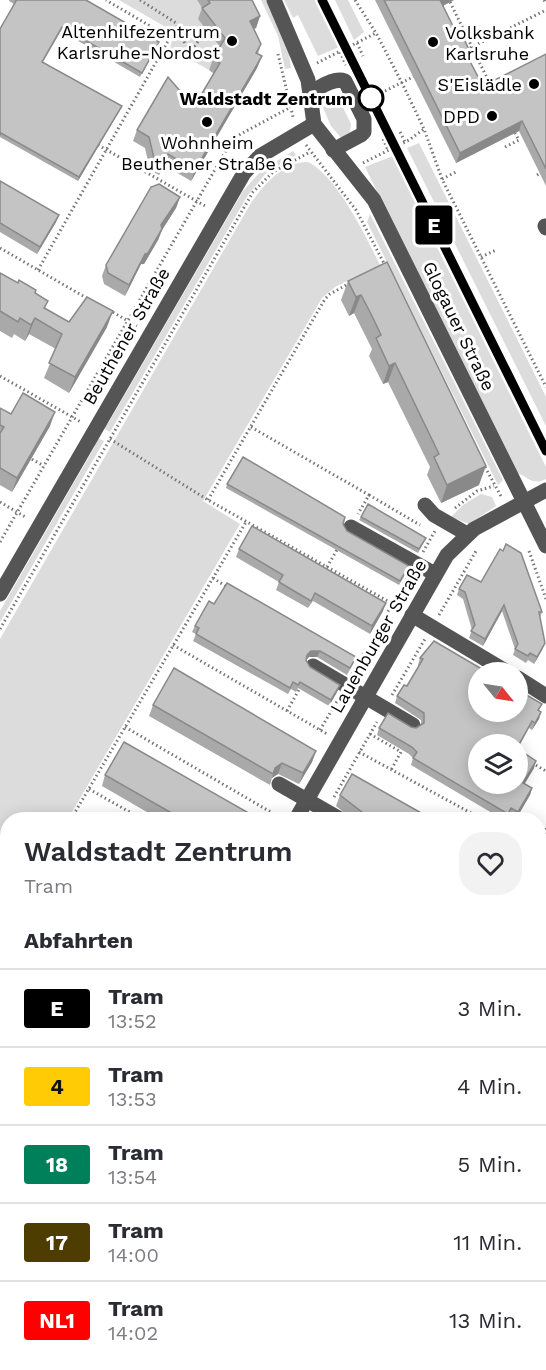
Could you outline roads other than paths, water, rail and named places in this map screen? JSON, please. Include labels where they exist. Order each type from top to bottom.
[{"type":"street","points":[[274,0],[304,69],[311,92],[314,124]]},
{"type":"street","points":[[311,92],[331,81],[340,79],[345,81],[363,119],[364,132],[333,150]]},
{"type":"street","name":"Beuthener Straße","points":[[0,594],[244,172],[260,156],[314,124]]},
{"type":"street","name":"Glogauer Straße","points":[[314,124],[374,200],[405,258],[546,546]]},
{"type":"street","name":"Lauenburger Straße","points":[[300,812],[447,555],[467,534],[509,508],[546,490]]},
{"type":"street","points":[[424,505],[428,510],[467,534]]},
{"type":"street","points":[[351,527],[435,574]]},
{"type":"street","points":[[412,615],[490,662]]},
{"type":"street","points":[[313,666],[413,725]]},
{"type":"street","points":[[528,684],[546,696]]},
{"type":"street","points":[[279,784],[328,812]]},
{"type":"tram line","points":[[322,0],[546,451]]},
{"type":"tram line","name":"E","points":[[322,0],[546,451]]},
{"type":"place","name":"Altenhilfezentrum Karlsruhe-Nordost","points":[[232,41]]},
{"type":"place","name":"Volksbank Karlsruhe","points":[[433,42]]},
{"type":"place","name":"S'Eislädle","points":[[534,84]]},
{"type":"place","name":"Waldstadt Zentrum","points":[[371,98]]},
{"type":"place","name":"DPD","points":[[492,116]]},
{"type":"place","name":"Wohnheim Beuthener Straße 6","points":[[207,122]]}]
